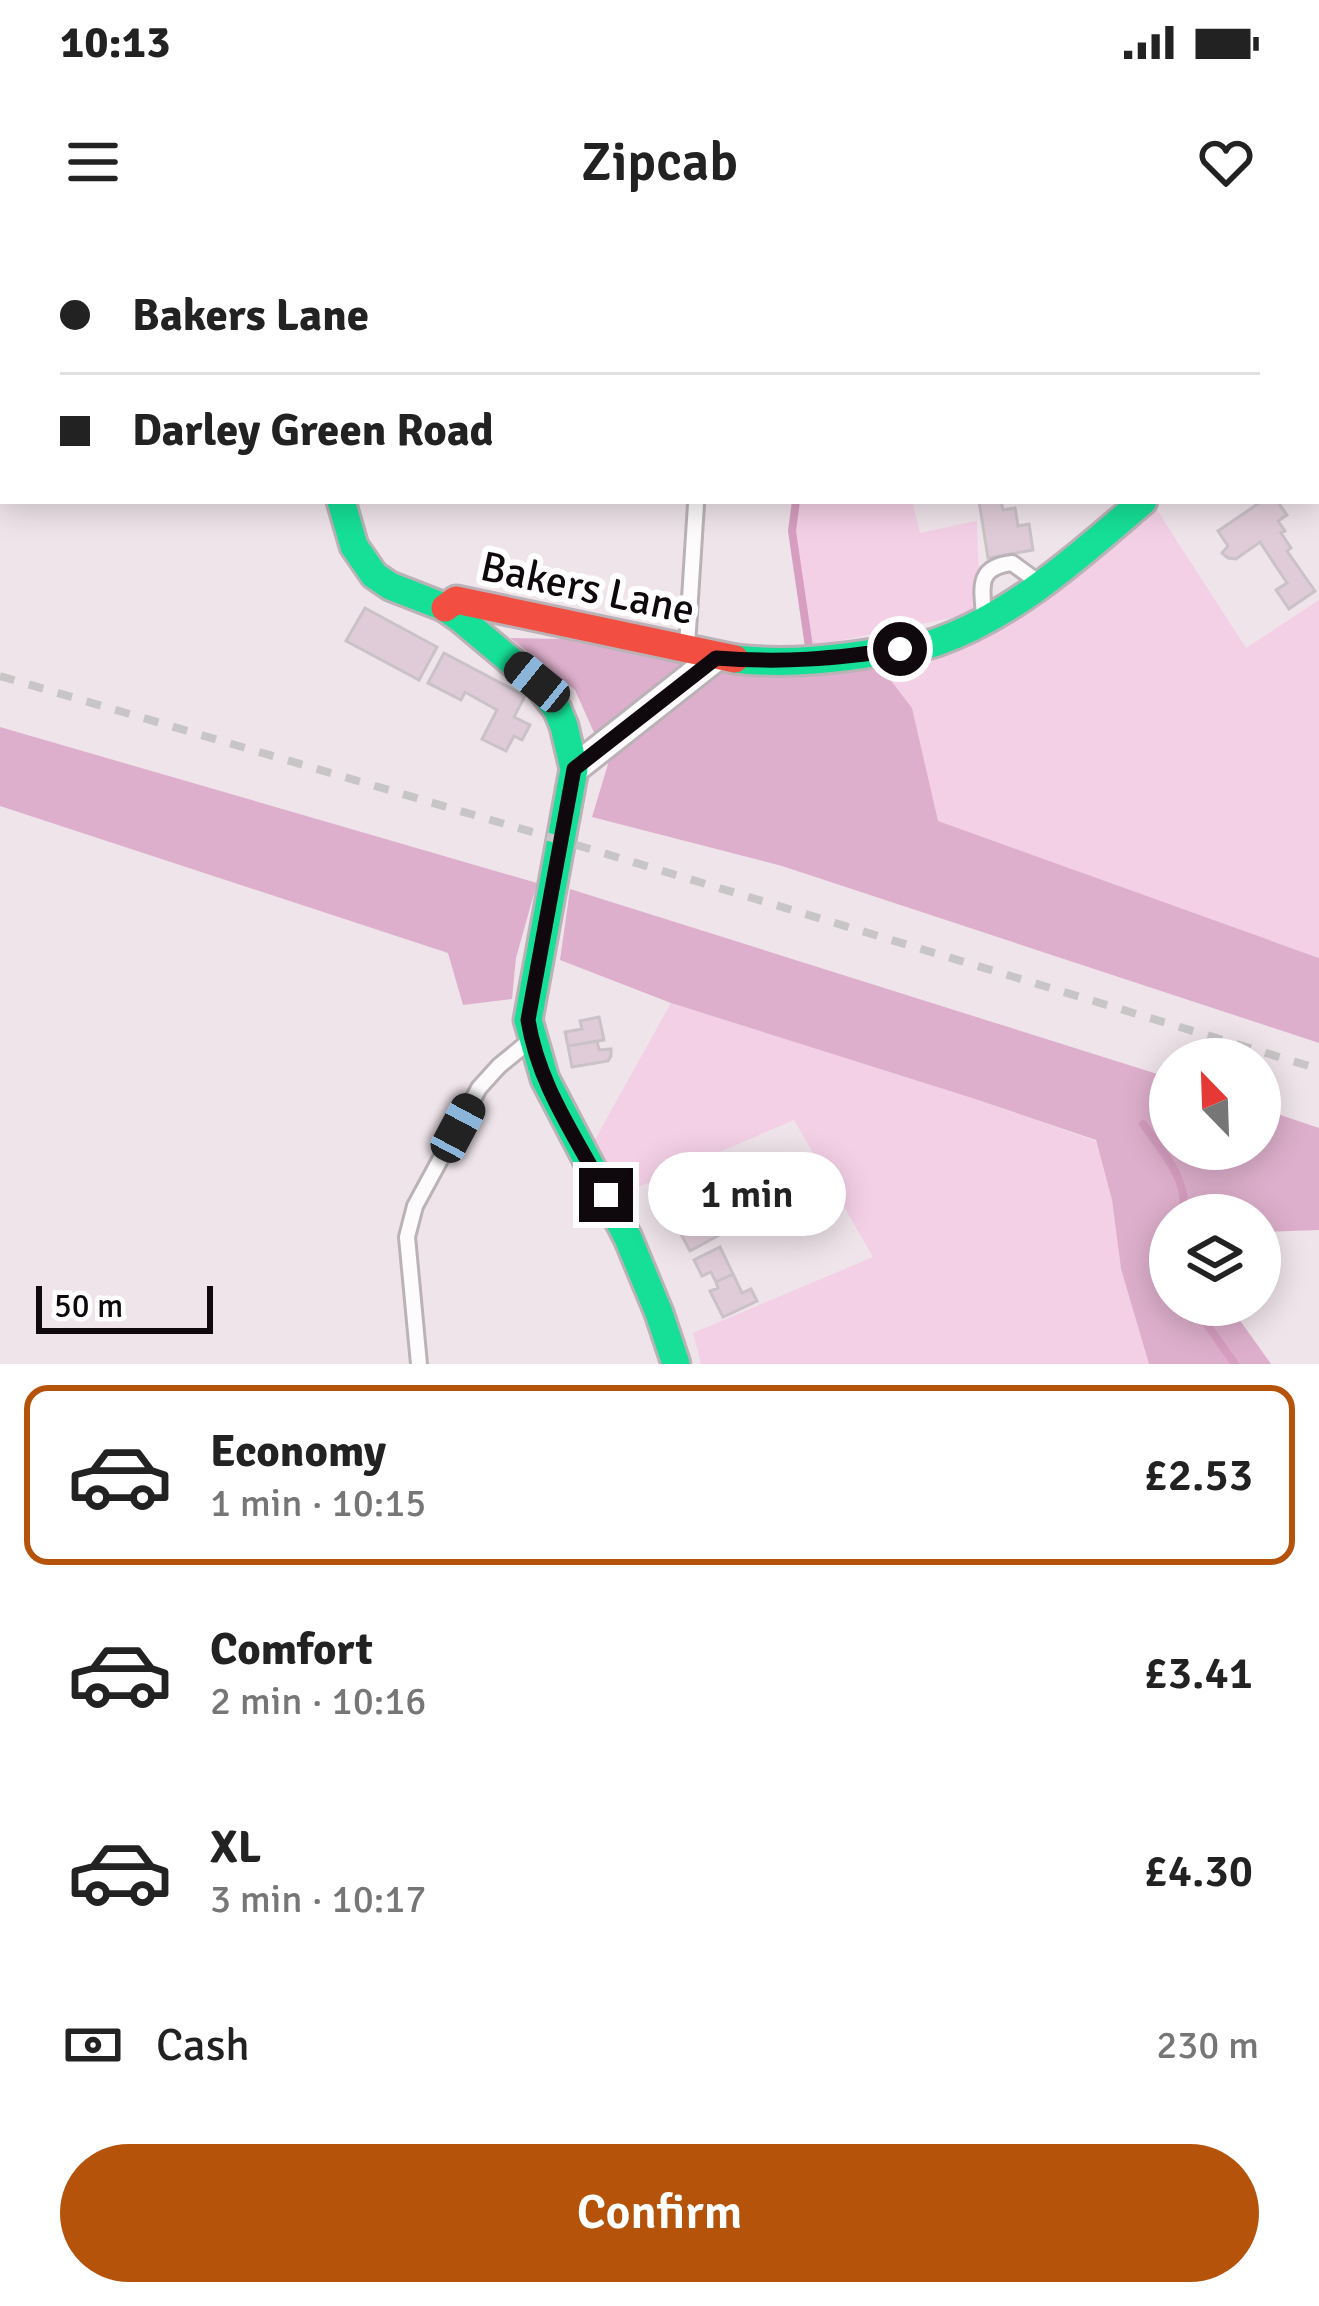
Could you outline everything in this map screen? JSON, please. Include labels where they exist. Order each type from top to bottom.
[{"type":"street","points":[[341,504],[344,524],[358,555],[382,581],[445,608],[537,682],[570,735],[574,769],[530,998],[531,1040],[548,1092],[626,1232],[676,1364]]},
{"type":"street","name":"Bakers Lane","points":[[445,608],[456,600],[716,658],[830,660],[934,644],[985,620],[1065,567],[1139,504]]},
{"type":"street","name":"Bakers Lane","points":[[574,769],[716,658]]},
{"type":"lane","points":[[687,651],[696,504]]},
{"type":"lane","points":[[985,620],[982,585],[988,572],[1012,563],[1040,584]]},
{"type":"lane","points":[[419,1364],[407,1237],[415,1206],[479,1088],[531,1040]]},
{"type":"shaded area","points":[[796,504],[913,504],[920,533],[977,521],[980,612],[809,647],[792,531]]},
{"type":"shaded area","points":[[1157,510],[1246,648],[1319,600],[1319,958],[937,821],[912,708],[879,665]]},
{"type":"shaded area","points":[[510,638],[879,665],[912,708],[938,821],[1319,958],[1319,1043],[782,866],[592,817],[608,764],[575,690]]},
{"type":"shaded area","points":[[0,727],[537,883],[516,958],[512,999],[463,1005],[448,953],[0,806]]},
{"type":"shaded area","points":[[570,889],[1149,1071],[1149,1170],[1281,1170],[1281,1115],[1319,1128],[1319,1230],[1281,1231],[1281,1194],[1149,1194],[1149,1326],[1244,1326],[1271,1364],[1149,1364],[1121,1269],[1112,1200],[1096,1140],[671,1003],[560,960]]},
{"type":"shaded area","points":[[671,1003],[1096,1141],[1112,1200],[1121,1269],[1149,1364],[701,1364],[693,1333],[873,1257],[794,1120],[624,1193],[593,1143]]},
{"type":"building","points":[[979,504],[1015,508],[1018,526],[1029,524],[1033,550],[988,558]]},
{"type":"building","points":[[1258,504],[1279,504],[1287,515],[1278,521],[1291,548],[1287,551],[1315,591],[1289,609],[1276,590],[1287,583],[1260,542],[1236,559],[1228,558],[1222,553],[1228,546],[1218,531]]},
{"type":"building","points":[[365,608],[437,647],[419,680],[346,641]]},
{"type":"building","points":[[444,653],[525,696],[514,717],[530,725],[522,740],[514,736],[506,751],[482,739],[497,710],[465,692],[461,700],[428,683]]},
{"type":"building","points":[[599,1017],[604,1040],[568,1046],[565,1032],[582,1029],[580,1021]]},
{"type":"building","points":[[597,1041],[599,1050],[611,1049],[608,1061],[572,1067],[568,1046]]},
{"type":"building","points":[[689,1188],[696,1202],[704,1198],[710,1209],[684,1223],[679,1214],[669,1220],[660,1204]]},
{"type":"building","points":[[710,1209],[723,1233],[690,1251],[681,1234],[688,1230],[684,1223]]},
{"type":"building","points":[[720,1247],[733,1274],[716,1282],[711,1272],[702,1276],[694,1260]]},
{"type":"building","points":[[733,1274],[742,1293],[751,1289],[757,1301],[723,1317],[710,1291],[718,1288],[716,1282]]},
{"type":"waterway","points":[[796,504],[792,531],[809,647]]},
{"type":"waterway","points":[[1143,1124],[1166,1156],[1182,1194]]},
{"type":"waterway","points":[[1208,1326],[1235,1364]]},
{"type":"railway","points":[[0,676],[1319,1069]]},
{"type":"traffic: fast","points":[[342,504],[354,546],[374,575],[461,619],[536,682],[564,726],[574,769],[528,1020],[545,1079],[628,1238],[676,1364]]},
{"type":"traffic: fast","points":[[735,659],[814,660],[937,642],[1021,599],[1139,504]]},
{"type":"traffic: jam","points":[[445,608],[456,600],[735,659]]},
{"type":"route","points":[[606,1195],[548,1092],[528,1020],[574,769],[716,658],[830,660],[900,649]]}]
